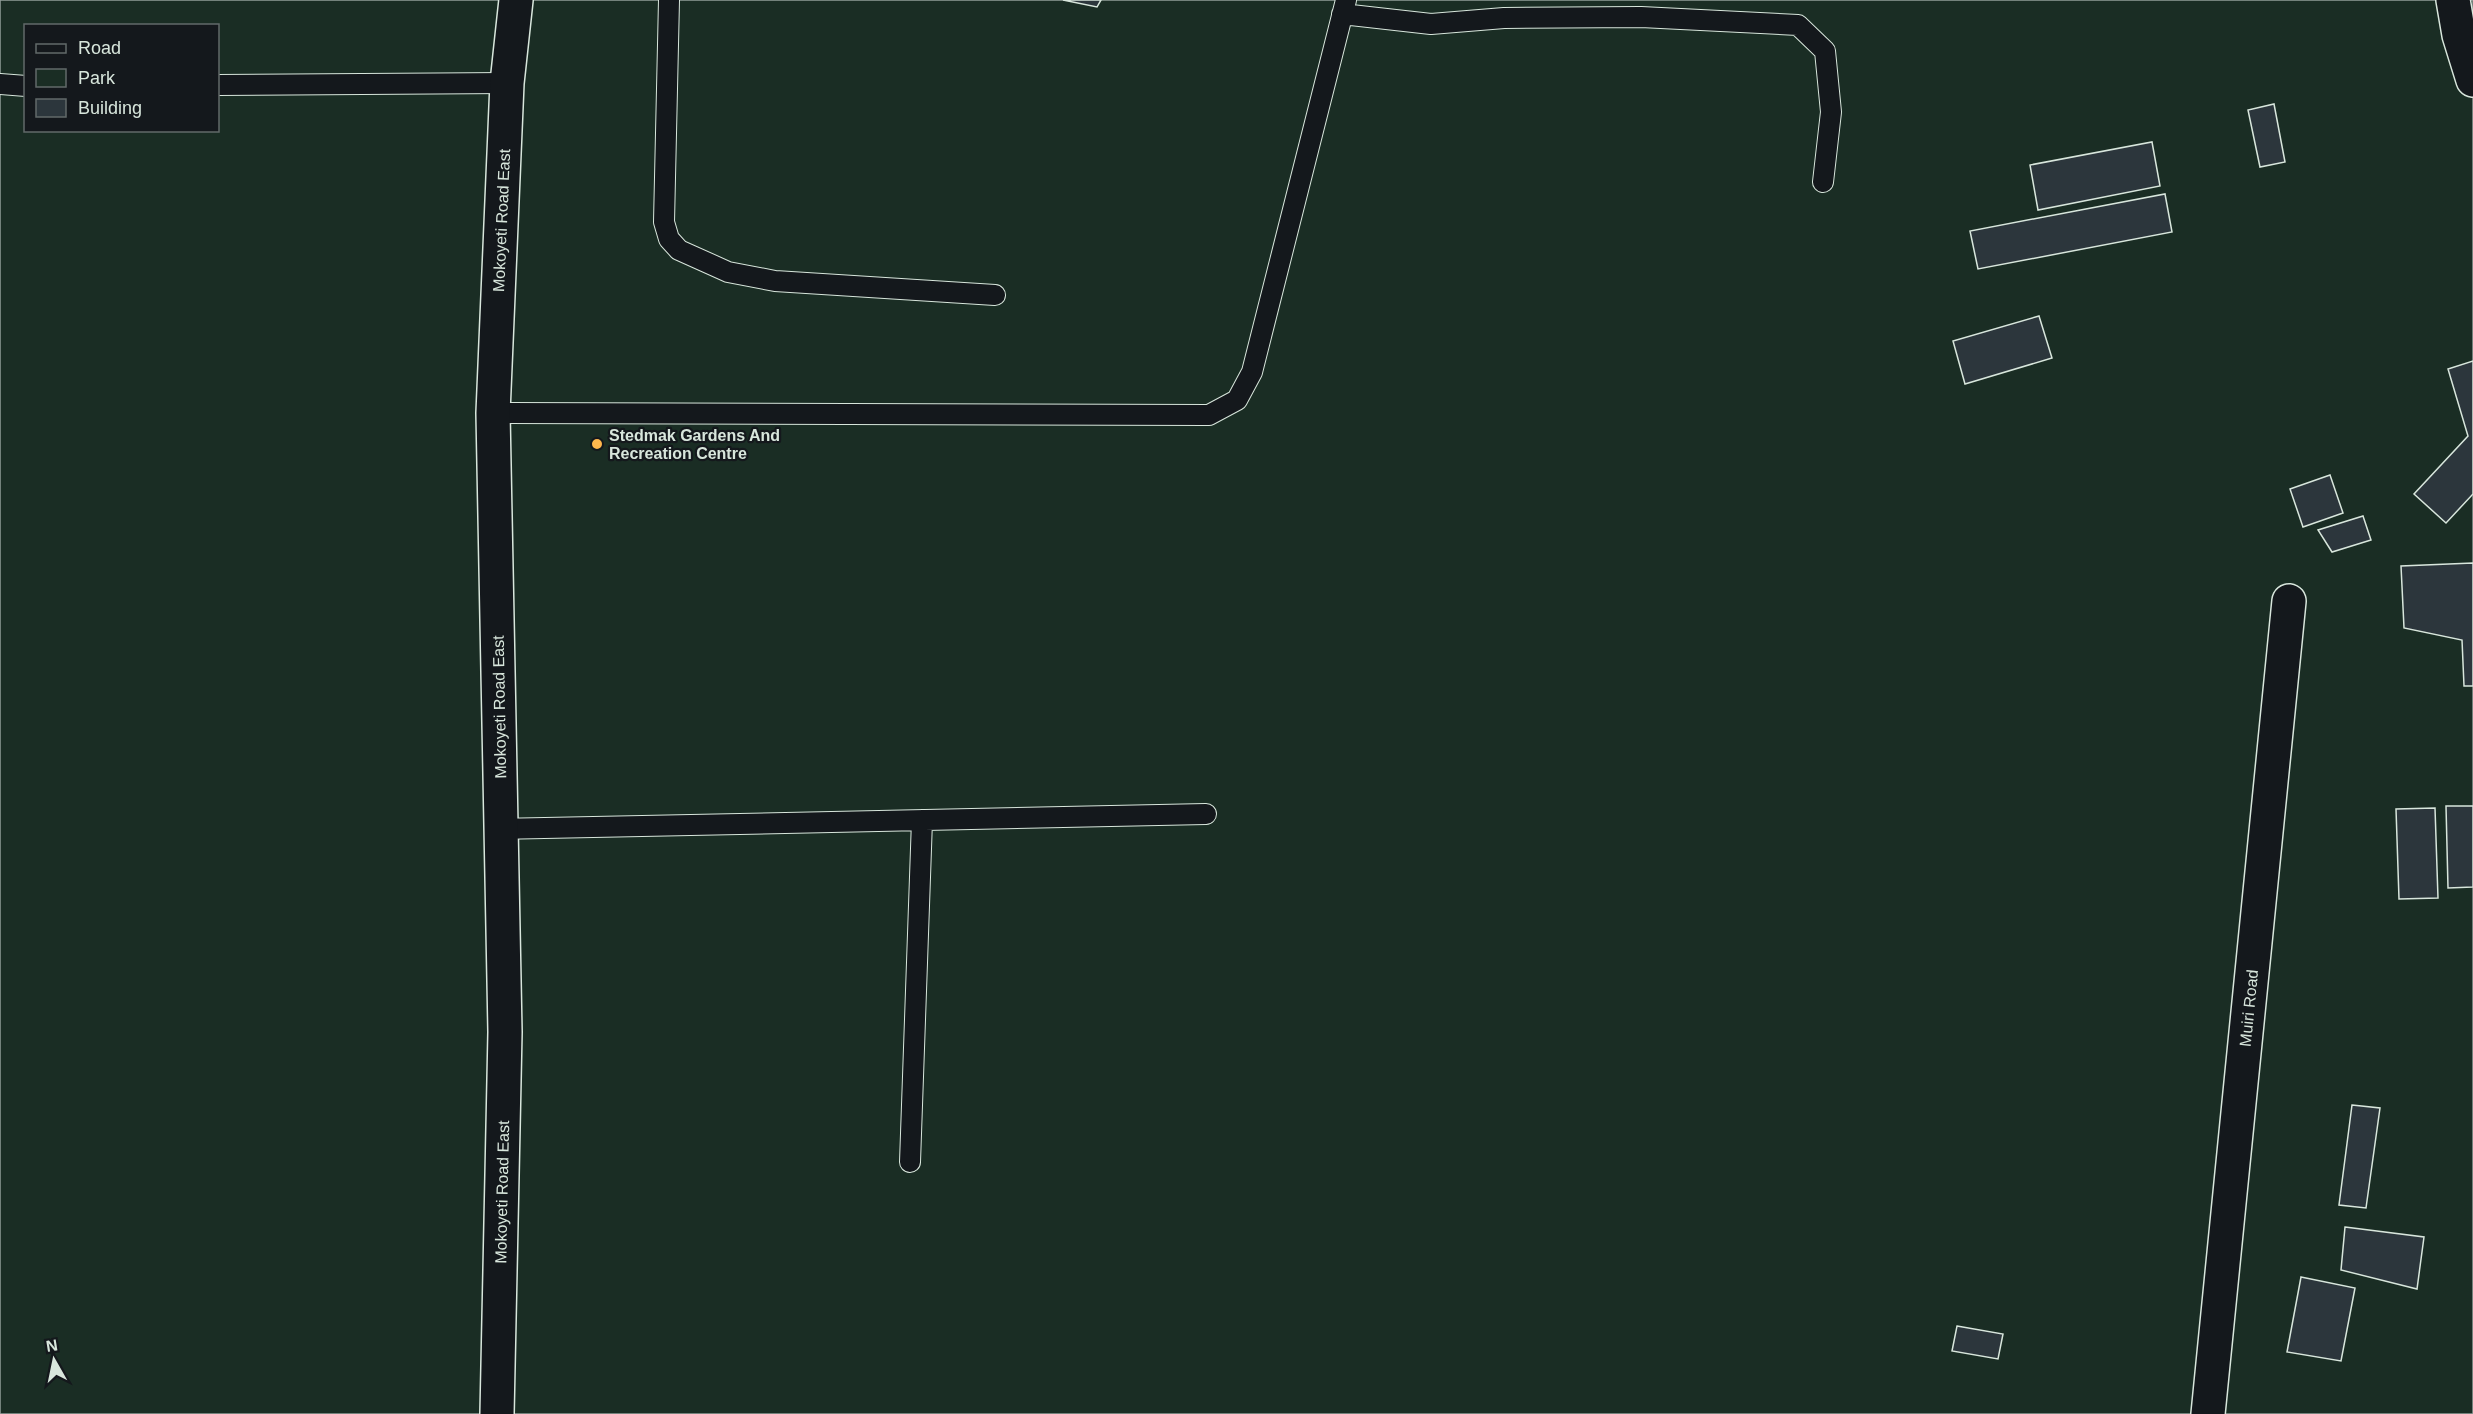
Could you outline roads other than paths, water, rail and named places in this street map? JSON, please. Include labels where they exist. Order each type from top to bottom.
[{"type":"street","name":"Mokoyeti Road East","points":[[497,1414],[505,1032],[493,413],[507,83],[516,0]]},
{"type":"street","points":[[2453,0],[2459,35],[2473,80]]},
{"type":"street","name":"Muiri Road","points":[[2208,1414],[2289,601]]},
{"type":"lane","points":[[669,0],[664,222],[669,239],[679,250],[728,272],[775,281],[995,295]]},
{"type":"lane","points":[[493,413],[1209,415],[1237,400],[1252,372],[1344,7],[1431,24],[1504,18],[1641,17],[1798,25],[1825,51],[1830,112],[1823,182]]},
{"type":"lane","points":[[219,85],[507,83]]},
{"type":"lane","points":[[0,84],[24,86]]},
{"type":"lane","points":[[501,829],[1206,814]]},
{"type":"lane","points":[[910,1162],[922,820]]},
{"type":"place","name":"Stedmak Gardens And Recreation Centre","points":[[597,444]]}]
